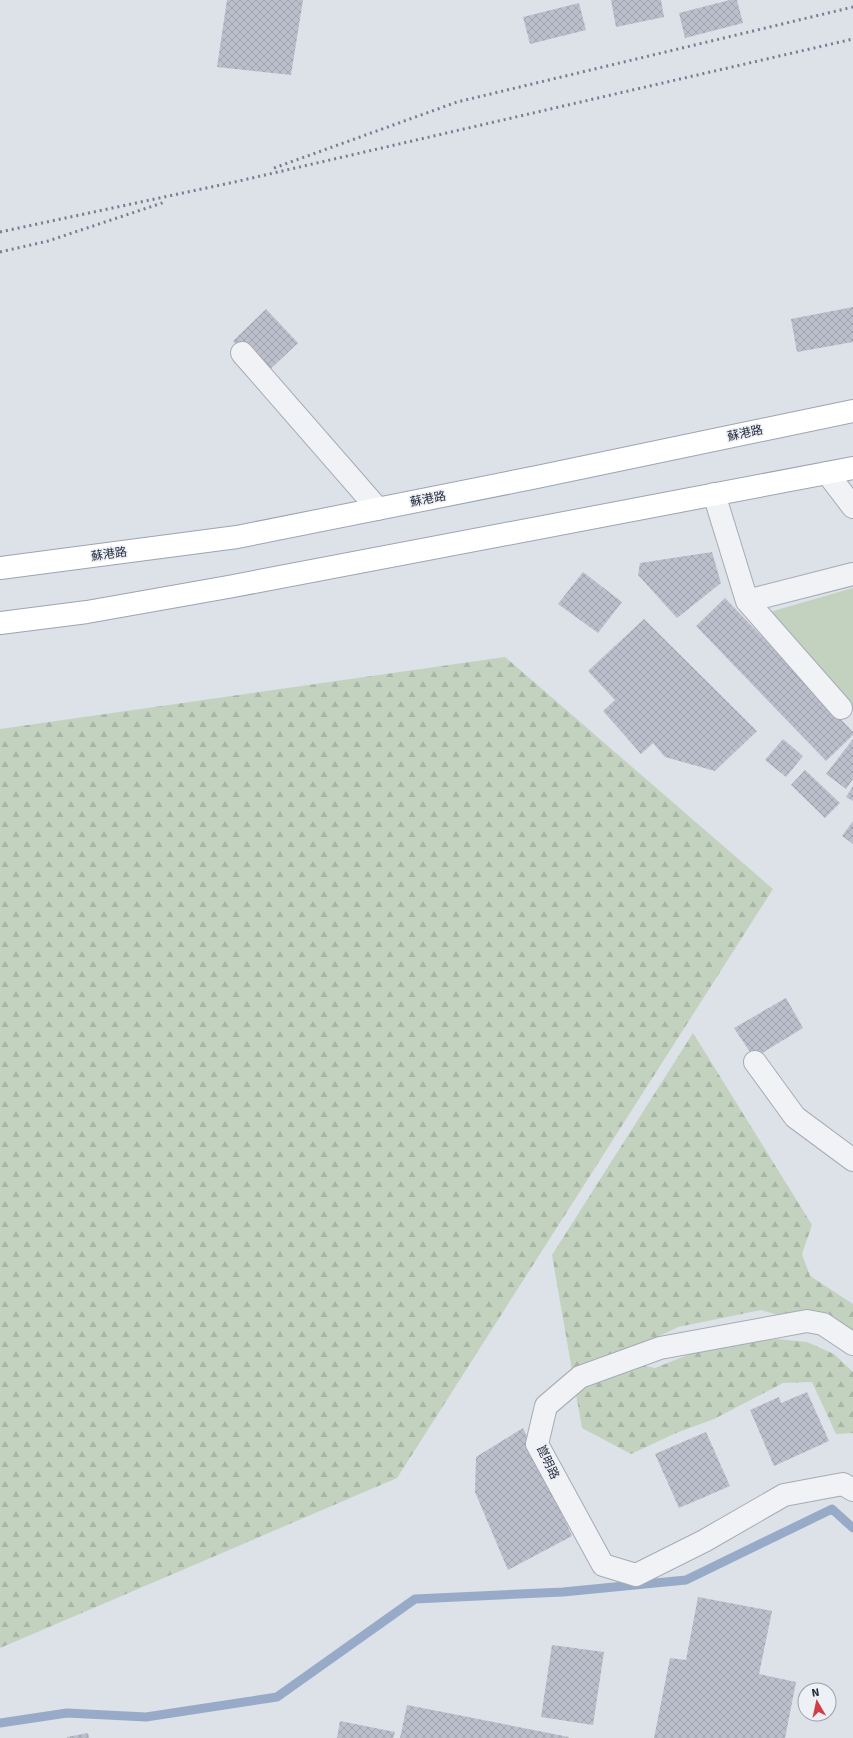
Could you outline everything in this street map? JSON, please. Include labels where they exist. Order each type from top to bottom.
[{"type":"main road","name":"蘇港路","points":[[0,568],[237,537],[537,477],[853,411]]},
{"type":"main road","points":[[0,623],[87,612],[228,587],[853,468]]},
{"type":"street","points":[[242,353],[378,509]]},
{"type":"street","points":[[827,473],[853,508]]},
{"type":"street","points":[[714,494],[747,601],[841,708]]},
{"type":"street","points":[[747,601],[853,574]]},
{"type":"street","points":[[755,1062],[795,1117],[853,1160]]},
{"type":"street","name":"崑明路","points":[[853,1344],[823,1324],[807,1321],[660,1348],[580,1377],[546,1406],[538,1444],[603,1565],[636,1575],[704,1541],[784,1496],[843,1484],[853,1490]]},
{"type":"green space","points":[[853,588],[853,710],[763,614]]},
{"type":"green space","points":[[505,657],[773,889],[397,1478],[0,1648],[0,729]]},
{"type":"green space","points":[[693,1033],[812,1225],[802,1254],[810,1276],[853,1304],[853,1337],[761,1310],[678,1327],[611,1359],[655,1368],[708,1347],[777,1339],[807,1342],[834,1354],[853,1372],[853,1433],[836,1434],[812,1382],[783,1383],[714,1419],[676,1433],[631,1454],[582,1428],[552,1255]]},
{"type":"building","points":[[227,0],[303,0],[291,75],[217,67]]},
{"type":"building","points":[[611,0],[661,0],[664,17],[616,27]]},
{"type":"building","points":[[730,0],[737,0],[743,23],[685,38],[679,13]]},
{"type":"building","points":[[579,3],[586,30],[530,44],[523,17]]},
{"type":"building","points":[[853,307],[853,342],[797,352],[791,319]]},
{"type":"building","points":[[266,309],[298,343],[265,374],[233,341]]},
{"type":"building","points":[[712,552],[721,583],[677,618],[638,575],[640,563]]},
{"type":"building","points":[[583,572],[622,602],[598,633],[558,604]]},
{"type":"building","points":[[725,598],[853,732],[853,735],[826,761],[696,626]]},
{"type":"building","points":[[644,619],[757,731],[715,771],[665,757],[653,743],[641,754],[603,711],[615,700],[588,671]]},
{"type":"building","points":[[783,739],[803,756],[786,777],[765,760]]},
{"type":"building","points":[[853,739],[853,779],[846,789],[826,774]]},
{"type":"building","points":[[805,770],[840,803],[825,818],[791,785]]},
{"type":"building","points":[[853,786],[853,801],[846,797]]},
{"type":"building","points":[[853,821],[853,844],[842,836]]},
{"type":"building","points":[[786,998],[803,1028],[754,1058],[734,1028]]},
{"type":"building","points":[[807,1392],[829,1441],[774,1466],[750,1410],[779,1397],[781,1403]]},
{"type":"building","points":[[523,1428],[572,1536],[508,1570],[475,1492],[476,1457]]},
{"type":"building","points":[[706,1432],[730,1486],[679,1508],[655,1454]]},
{"type":"building","points":[[698,1597],[772,1611],[759,1674],[796,1682],[785,1738],[654,1738],[670,1658],[686,1660]]},
{"type":"building","points":[[552,1645],[604,1652],[593,1725],[541,1717]]},
{"type":"building","points":[[407,1705],[569,1737],[569,1738],[400,1738]]},
{"type":"building","points":[[340,1721],[395,1732],[393,1738],[337,1738]]},
{"type":"building","points":[[88,1733],[89,1738],[67,1738],[67,1737]]},
{"type":"waterway","points":[[0,1723],[67,1713],[146,1717],[277,1697],[415,1599],[563,1592],[686,1580],[832,1509],[853,1528]]},
{"type":"railway","points":[[274,168],[457,102],[853,7]]},
{"type":"railway","points":[[0,232],[239,181],[853,39]]},
{"type":"railway","points":[[0,252],[48,241],[165,202]]}]
